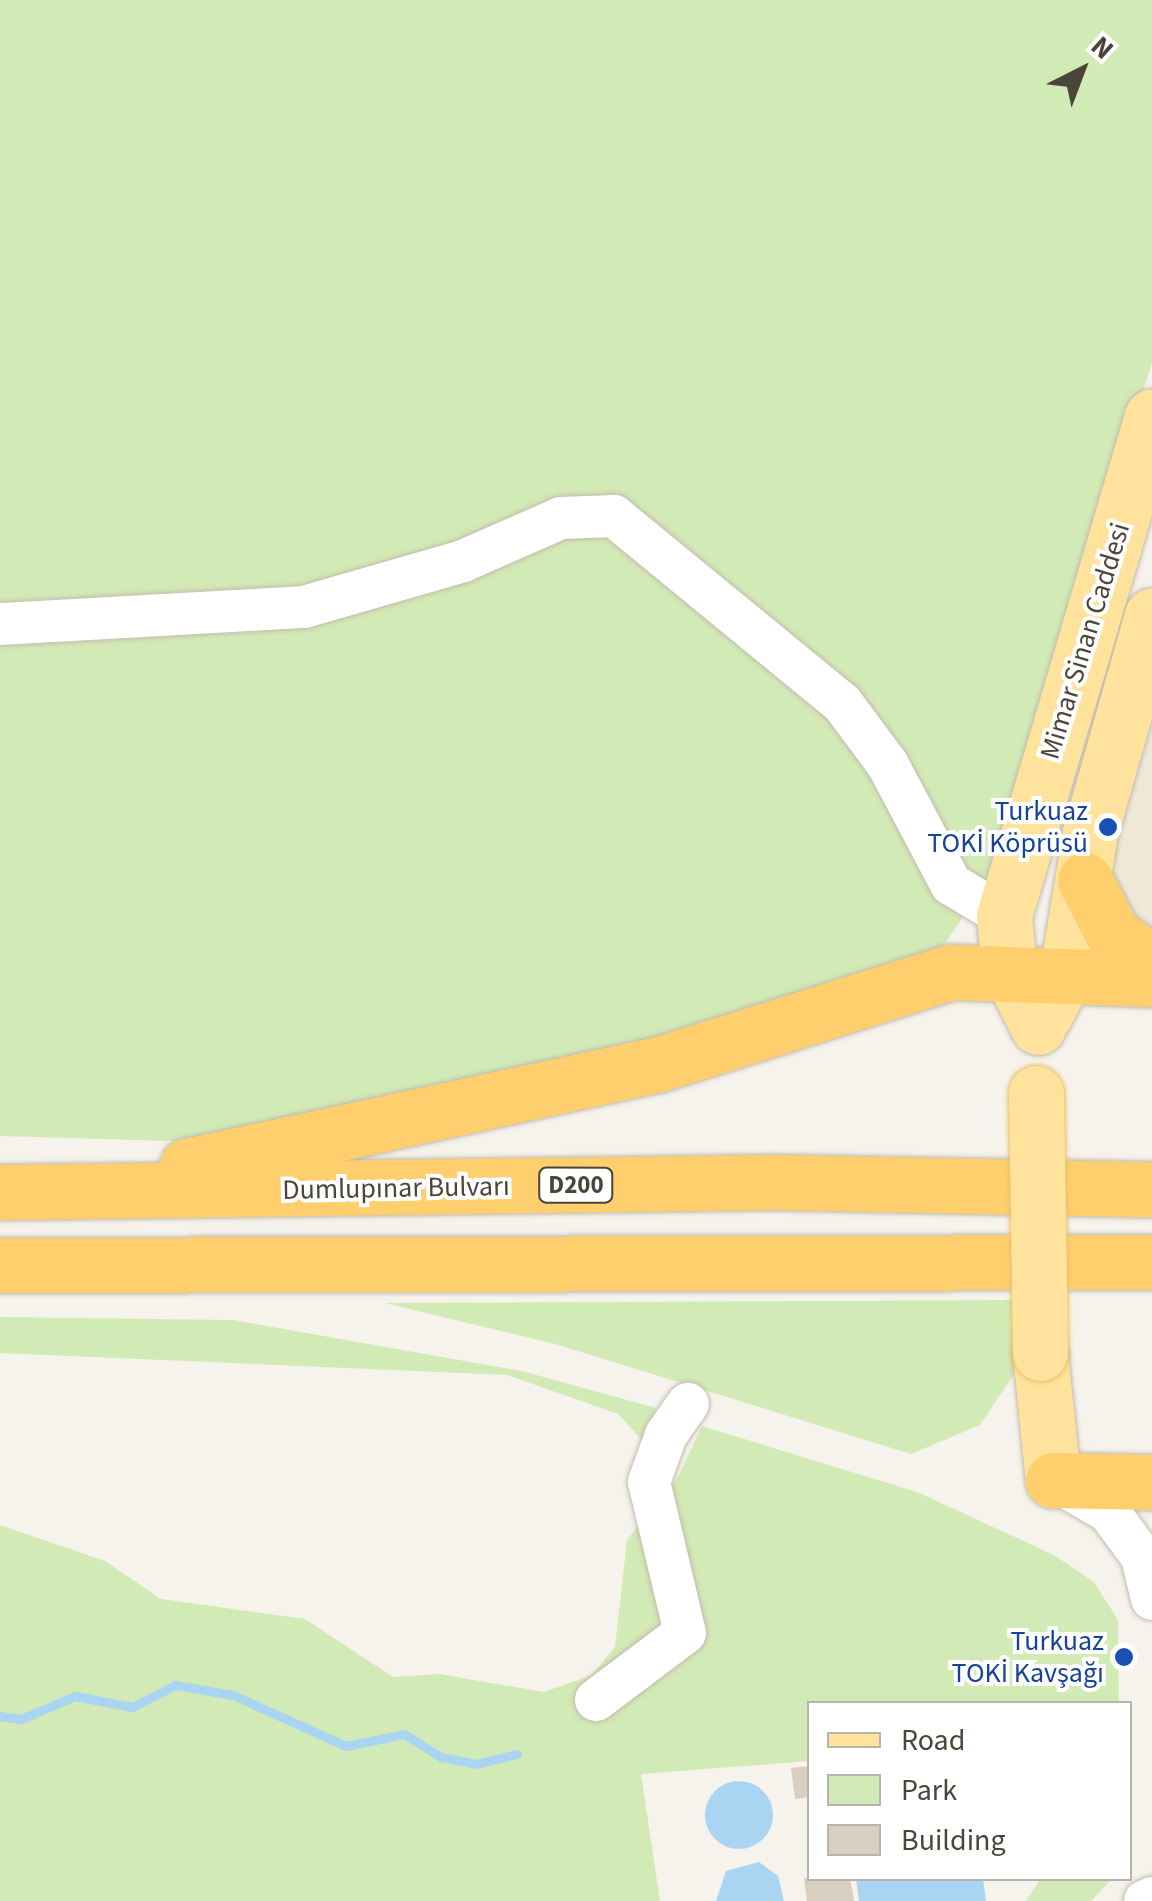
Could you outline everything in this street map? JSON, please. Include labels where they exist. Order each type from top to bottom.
[{"type":"highway","points":[[1085,880],[1113,934],[1152,963]]},
{"type":"highway","points":[[103,1192],[207,1160],[350,1137],[656,1066],[951,972],[1067,972],[1152,979]]},
{"type":"highway","name":"Dumlupınar Bulvarı","points":[[0,1192],[775,1182],[1152,1189]]},
{"type":"highway","points":[[0,1265],[1152,1262]]},
{"type":"highway","points":[[1053,1480],[1152,1482]]},
{"type":"main road","name":"Mimar Sinan Caddesi","points":[[1038,1027],[1009,970],[1004,916],[1152,416]]},
{"type":"main road","name":"Mimar Sinan Caddesi","points":[[1038,1027],[1067,972],[1090,833],[1152,616]]},
{"type":"main road","points":[[1038,1027],[1040,1353],[1053,1480]]},
{"type":"street","points":[[0,624],[304,608],[463,561],[561,518],[614,516],[842,702],[888,764],[951,884],[1004,916]]},
{"type":"street","points":[[596,1700],[685,1634],[649,1482],[666,1434],[688,1404]]},
{"type":"street","points":[[1053,1480],[1109,1512],[1142,1557],[1152,1599]]},
{"type":"street","points":[[1145,1901],[1152,1898]]},
{"type":"shaded area","points":[[1152,724],[1152,943],[1110,889],[1113,850]]},
{"type":"green space","points":[[0,0],[1152,0],[1152,362],[998,866],[937,955],[898,994],[240,1143],[0,1136]]},
{"type":"green space","points":[[1016,1300],[1014,1374],[980,1425],[911,1454],[555,1344],[385,1303]]},
{"type":"green space","points":[[0,1317],[233,1320],[522,1371],[656,1408],[643,1441],[618,1414],[507,1375],[0,1353]]},
{"type":"green space","points":[[702,1426],[917,1492],[1054,1555],[1094,1582],[1118,1620],[1119,1701],[807,1701],[807,1761],[641,1774],[660,1901],[0,1901],[0,1525],[105,1561],[161,1599],[305,1619],[393,1677],[439,1674],[544,1692],[592,1675],[615,1647],[627,1540],[678,1477]]},
{"type":"green space","points":[[1039,1881],[1110,1881],[1091,1901],[1026,1901]]},
{"type":"water","points":[[739,1781],[752,1783],[763,1791],[771,1802],[771,1828],[763,1839],[752,1847],[739,1849],[726,1847],[715,1839],[707,1828],[705,1815],[707,1802],[715,1791],[726,1783]]},
{"type":"water","points":[[759,1862],[778,1876],[784,1901],[716,1901],[726,1871]]},
{"type":"water","points":[[856,1881],[983,1881],[986,1901],[859,1901]]},
{"type":"building","points":[[807,1766],[807,1797],[795,1799],[791,1768]]},
{"type":"building","points":[[804,1878],[851,1881],[854,1901],[807,1901]]},
{"type":"waterway","points":[[0,1716],[21,1719],[75,1696],[132,1707],[175,1685],[233,1695],[346,1746],[404,1734],[441,1757],[476,1764],[517,1754]]},
{"type":"place","name":"Turkuaz TOKİ Köprüsü","points":[[1108,827]]},
{"type":"place","name":"Turkuaz TOKİ Kavşağı","points":[[1124,1657]]}]
